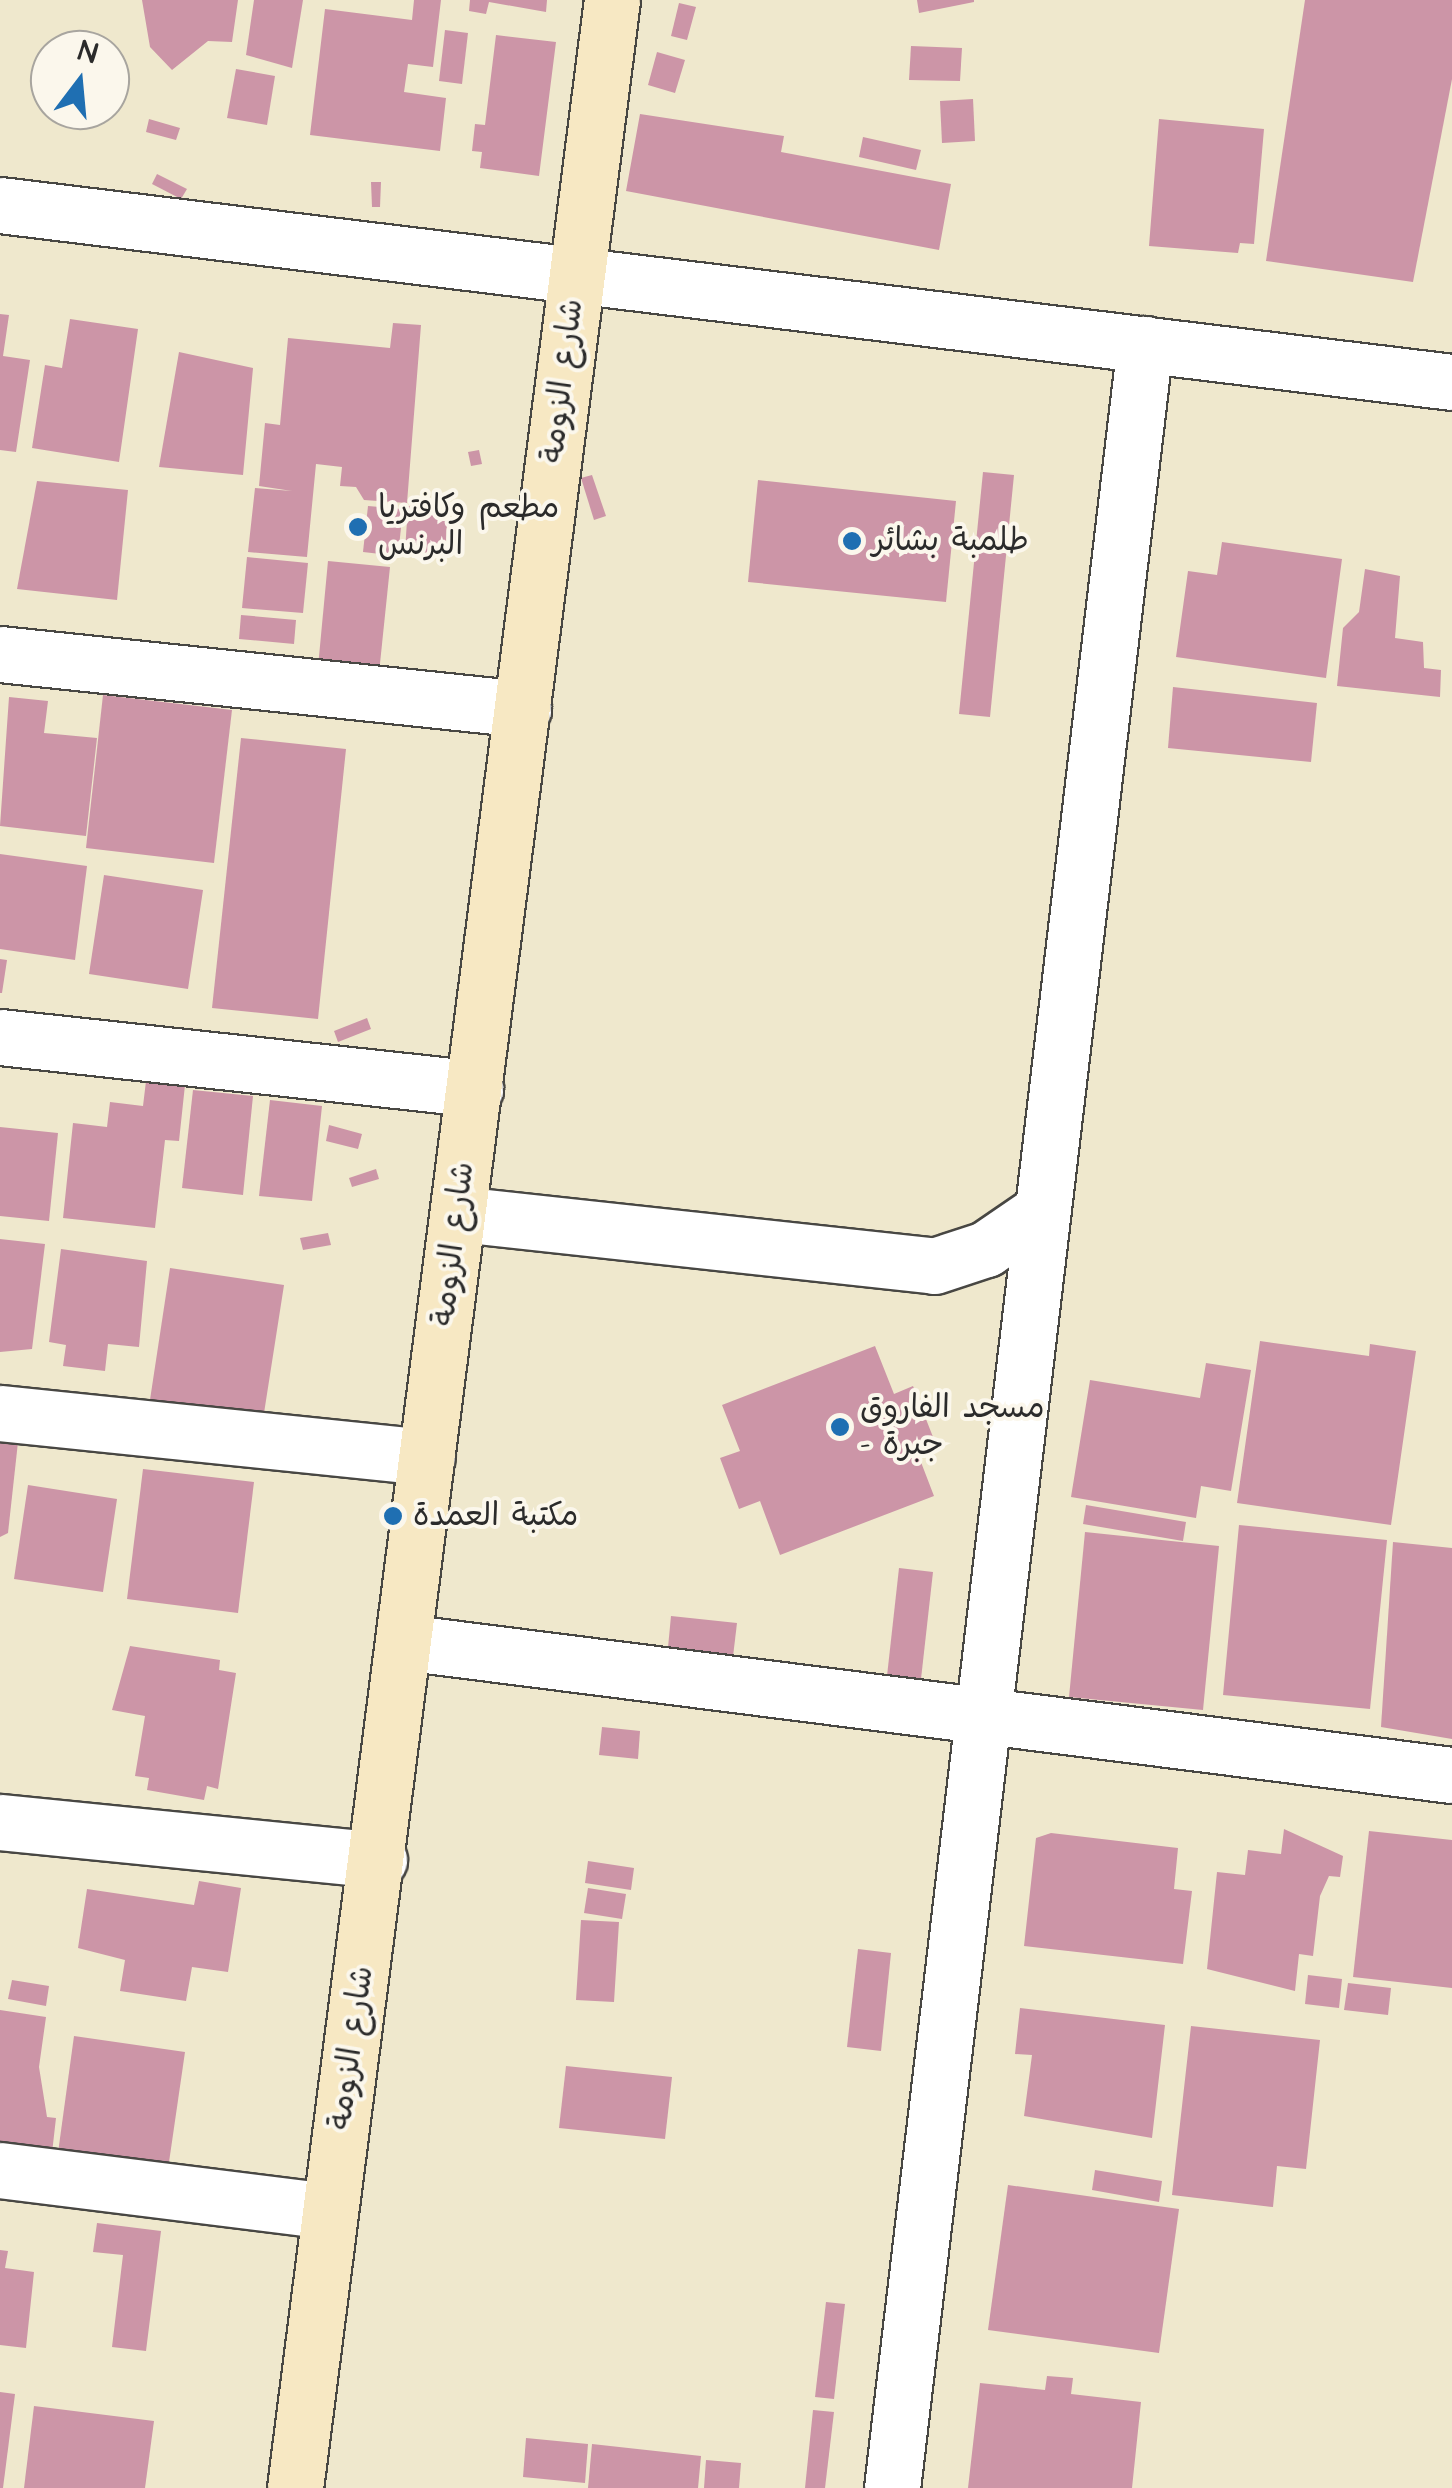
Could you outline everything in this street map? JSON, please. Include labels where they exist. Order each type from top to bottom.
[{"type":"street","name":"شارع الزومة","points":[[295,2488],[329,2211],[379,1860],[403,1642],[612,0]]},
{"type":"street","points":[[0,204],[1452,382]]},
{"type":"street","points":[[892,2488],[1037,1214],[1145,344]]},
{"type":"street","points":[[0,654],[523,709]]},
{"type":"street","points":[[0,1037],[475,1089]]},
{"type":"street","points":[[458,1214],[934,1266],[986,1249],[1037,1214]]},
{"type":"street","points":[[0,1413],[427,1457]]},
{"type":"street","points":[[403,1642],[981,1720],[1452,1775]]},
{"type":"street","points":[[0,1822],[379,1860]]},
{"type":"street","points":[[0,2170],[329,2211]]},
{"type":"building","points":[[142,0],[238,0],[232,42],[208,41],[172,70],[150,47]]},
{"type":"building","points":[[254,0],[303,0],[292,68],[246,55]]},
{"type":"building","points":[[414,0],[441,0],[433,67],[408,64],[404,92],[446,98],[440,151],[310,135],[325,9],[412,20]]},
{"type":"building","points":[[470,0],[547,0],[546,12],[489,2],[486,14],[469,11]]},
{"type":"building","points":[[917,0],[974,0],[974,2],[919,13]]},
{"type":"building","points":[[1305,0],[1452,0],[1452,79],[1413,282],[1266,261]]},
{"type":"building","points":[[679,3],[696,7],[687,40],[671,36]]},
{"type":"building","points":[[445,30],[468,33],[462,84],[439,81]]},
{"type":"building","points":[[496,35],[556,42],[539,176],[480,168],[482,152],[472,151],[475,124],[485,125]]},
{"type":"building","points":[[911,46],[962,48],[960,81],[909,80]]},
{"type":"building","points":[[657,52],[685,60],[675,93],[648,85]]},
{"type":"building","points":[[236,69],[275,76],[267,125],[227,118]]},
{"type":"building","points":[[973,99],[975,141],[942,143],[940,101]]},
{"type":"building","points":[[640,114],[784,136],[781,152],[951,184],[939,250],[626,191]]},
{"type":"building","points":[[149,119],[180,128],[176,140],[146,132]]},
{"type":"building","points":[[1159,119],[1264,129],[1254,244],[1240,243],[1238,253],[1149,246]]},
{"type":"building","points":[[863,137],[921,150],[916,170],[859,157]]},
{"type":"building","points":[[157,174],[187,189],[181,199],[152,184]]},
{"type":"building","points":[[371,182],[381,182],[380,207],[372,207]]},
{"type":"building","points":[[0,314],[9,315],[3,356],[30,360],[16,452],[0,450]]},
{"type":"building","points":[[70,319],[138,329],[119,462],[32,448],[45,365],[62,368]]},
{"type":"building","points":[[393,323],[421,325],[407,503],[364,500],[356,487],[340,486],[342,467],[316,464],[307,557],[248,552],[255,488],[292,491],[259,486],[265,423],[280,425],[288,338],[390,348]]},
{"type":"building","points":[[179,352],[253,368],[243,475],[159,467]]},
{"type":"building","points":[[479,450],[482,464],[471,466],[468,452]]},
{"type":"building","points":[[983,472],[1014,475],[990,717],[959,714]]},
{"type":"building","points":[[592,475],[606,516],[594,520],[581,478]]},
{"type":"building","name":"طلمبة بشائر","points":[[758,480],[956,501],[946,602],[748,582]]},
{"type":"building","points":[[37,481],[128,490],[117,600],[17,589]]},
{"type":"building","points":[[368,506],[403,509],[398,556],[363,552]]},
{"type":"building","points":[[408,506],[448,510],[445,554],[405,551]]},
{"type":"building","points":[[1222,542],[1342,559],[1326,678],[1176,657],[1188,571],[1217,575]]},
{"type":"building","points":[[247,557],[308,563],[303,613],[242,608]]},
{"type":"building","points":[[328,561],[390,567],[379,673],[318,667]]},
{"type":"building","points":[[1365,569],[1400,576],[1395,638],[1423,642],[1424,668],[1441,670],[1440,697],[1337,686],[1343,628],[1359,612]]},
{"type":"building","points":[[241,615],[296,620],[294,644],[239,639]]},
{"type":"building","points":[[1173,687],[1317,703],[1311,762],[1168,748]]},
{"type":"building","points":[[103,695],[232,710],[214,863],[86,848]]},
{"type":"building","points":[[9,697],[48,701],[44,733],[97,738],[86,836],[0,826]]},
{"type":"building","points":[[241,738],[346,749],[318,1019],[212,1008]]},
{"type":"building","points":[[0,854],[87,866],[75,960],[0,949]]},
{"type":"building","points":[[104,875],[203,890],[188,989],[89,974]]},
{"type":"building","points":[[0,959],[7,960],[2,993],[0,993]]},
{"type":"building","points":[[367,1018],[371,1029],[338,1042],[334,1031]]},
{"type":"building","points":[[146,1081],[185,1085],[179,1141],[165,1140],[155,1228],[63,1218],[73,1123],[107,1127],[110,1102],[143,1106]]},
{"type":"building","points":[[193,1090],[253,1096],[243,1195],[182,1188]]},
{"type":"building","points":[[270,1100],[322,1106],[312,1201],[259,1196]]},
{"type":"building","points":[[329,1125],[362,1134],[358,1149],[326,1141]]},
{"type":"building","points":[[0,1127],[58,1133],[49,1221],[0,1216]]},
{"type":"building","points":[[376,1169],[379,1179],[352,1187],[349,1178]]},
{"type":"building","points":[[328,1233],[331,1245],[303,1250],[300,1238]]},
{"type":"building","points":[[0,1239],[45,1244],[32,1349],[0,1352]]},
{"type":"building","points":[[61,1249],[147,1261],[139,1347],[108,1344],[105,1371],[63,1366],[66,1345],[49,1342]]},
{"type":"building","points":[[170,1268],[284,1285],[262,1426],[148,1413]]},
{"type":"building","points":[[1260,1341],[1369,1356],[1370,1344],[1416,1351],[1391,1525],[1237,1503]]},
{"type":"building","points":[[875,1346],[894,1394],[913,1386],[933,1437],[914,1444],[934,1496],[780,1555],[760,1501],[739,1509],[720,1458],[740,1451],[722,1405]]},
{"type":"building","points":[[1206,1363],[1251,1370],[1231,1491],[1201,1486],[1196,1518],[1071,1497],[1090,1380],[1200,1398]]},
{"type":"building","points":[[0,1440],[18,1442],[8,1533],[0,1537]]},
{"type":"building","points":[[143,1469],[254,1482],[238,1613],[127,1599]]},
{"type":"building","points":[[28,1485],[117,1499],[103,1592],[14,1579]]},
{"type":"building","points":[[1086,1505],[1186,1522],[1183,1541],[1083,1524]]},
{"type":"building","points":[[1239,1525],[1387,1540],[1370,1709],[1223,1695]]},
{"type":"building","points":[[1085,1532],[1219,1546],[1203,1710],[1069,1697]]},
{"type":"building","points":[[1393,1542],[1452,1548],[1452,1739],[1381,1727]]},
{"type":"building","points":[[899,1568],[933,1572],[921,1679],[887,1676]]},
{"type":"building","points":[[671,1616],[737,1623],[732,1665],[667,1658]]},
{"type":"building","points":[[130,1646],[220,1660],[219,1670],[236,1673],[218,1789],[207,1786],[204,1800],[147,1790],[149,1778],[135,1776],[145,1716],[112,1710]]},
{"type":"building","points":[[602,1727],[640,1731],[638,1759],[599,1755]]},
{"type":"building","points":[[1284,1829],[1343,1856],[1340,1877],[1329,1876],[1320,1896],[1313,1956],[1299,1954],[1295,1991],[1207,1969],[1217,1872],[1245,1875],[1248,1850],[1281,1854]]},
{"type":"building","points":[[1369,1831],[1452,1840],[1452,1988],[1353,1977]]},
{"type":"building","points":[[1051,1833],[1178,1848],[1174,1889],[1192,1891],[1183,1964],[1024,1946],[1036,1838]]},
{"type":"building","points":[[588,1861],[634,1868],[631,1890],[585,1883]]},
{"type":"building","points":[[199,1881],[241,1888],[228,1972],[192,1967],[186,2001],[120,1991],[125,1960],[78,1948],[87,1889],[194,1905]]},
{"type":"building","points":[[588,1888],[626,1894],[622,1919],[584,1913]]},
{"type":"building","points":[[581,1920],[619,1922],[614,2002],[576,2000]]},
{"type":"building","points":[[858,1949],[891,1953],[881,2051],[847,2047]]},
{"type":"building","points":[[1308,1975],[1342,1979],[1339,2008],[1305,2004]]},
{"type":"building","points":[[12,1980],[49,1986],[46,2006],[8,1999]]},
{"type":"building","points":[[1348,1983],[1391,1988],[1388,2015],[1344,2010]]},
{"type":"building","points":[[1020,2008],[1165,2025],[1152,2138],[1024,2116],[1032,2055],[1015,2054]]},
{"type":"building","points":[[0,2010],[46,2017],[39,2067],[47,2117],[56,2118],[52,2153],[0,2145]]},
{"type":"building","points":[[1191,2026],[1320,2040],[1306,2169],[1277,2166],[1273,2207],[1172,2195]]},
{"type":"building","points":[[74,2036],[185,2052],[167,2176],[57,2160]]},
{"type":"building","points":[[566,2066],[672,2077],[665,2139],[559,2128]]},
{"type":"building","points":[[1095,2170],[1162,2181],[1159,2202],[1092,2190]]},
{"type":"building","points":[[1008,2185],[1179,2209],[1159,2353],[988,2330]]},
{"type":"building","points":[[97,2223],[161,2231],[146,2351],[112,2347],[123,2255],[93,2252]]},
{"type":"building","points":[[0,2250],[8,2251],[5,2268],[34,2272],[26,2348],[0,2345]]},
{"type":"building","points":[[826,2302],[845,2304],[834,2399],[815,2397]]},
{"type":"building","points":[[1047,2376],[1073,2378],[1071,2394],[1141,2402],[1132,2488],[968,2488],[980,2383],[1045,2390]]},
{"type":"building","points":[[0,2392],[15,2394],[3,2488],[0,2488]]},
{"type":"building","points":[[34,2406],[154,2421],[145,2488],[24,2488]]},
{"type":"building","points":[[813,2410],[834,2412],[825,2488],[805,2488]]},
{"type":"building","points":[[526,2438],[588,2444],[585,2483],[523,2477]]},
{"type":"building","points":[[592,2444],[701,2456],[698,2488],[588,2488]]},
{"type":"building","points":[[706,2460],[741,2463],[739,2488],[704,2488]]},
{"type":"place","name":"مطعم وكافتريا البرنس","points":[[358,527]]},
{"type":"place","name":"طلمبة بشائر","points":[[852,541]]},
{"type":"place","name":"مسجد الفاروق - جبرة","points":[[840,1427]]},
{"type":"place","name":"مكتبة العمدة","points":[[393,1516]]}]
